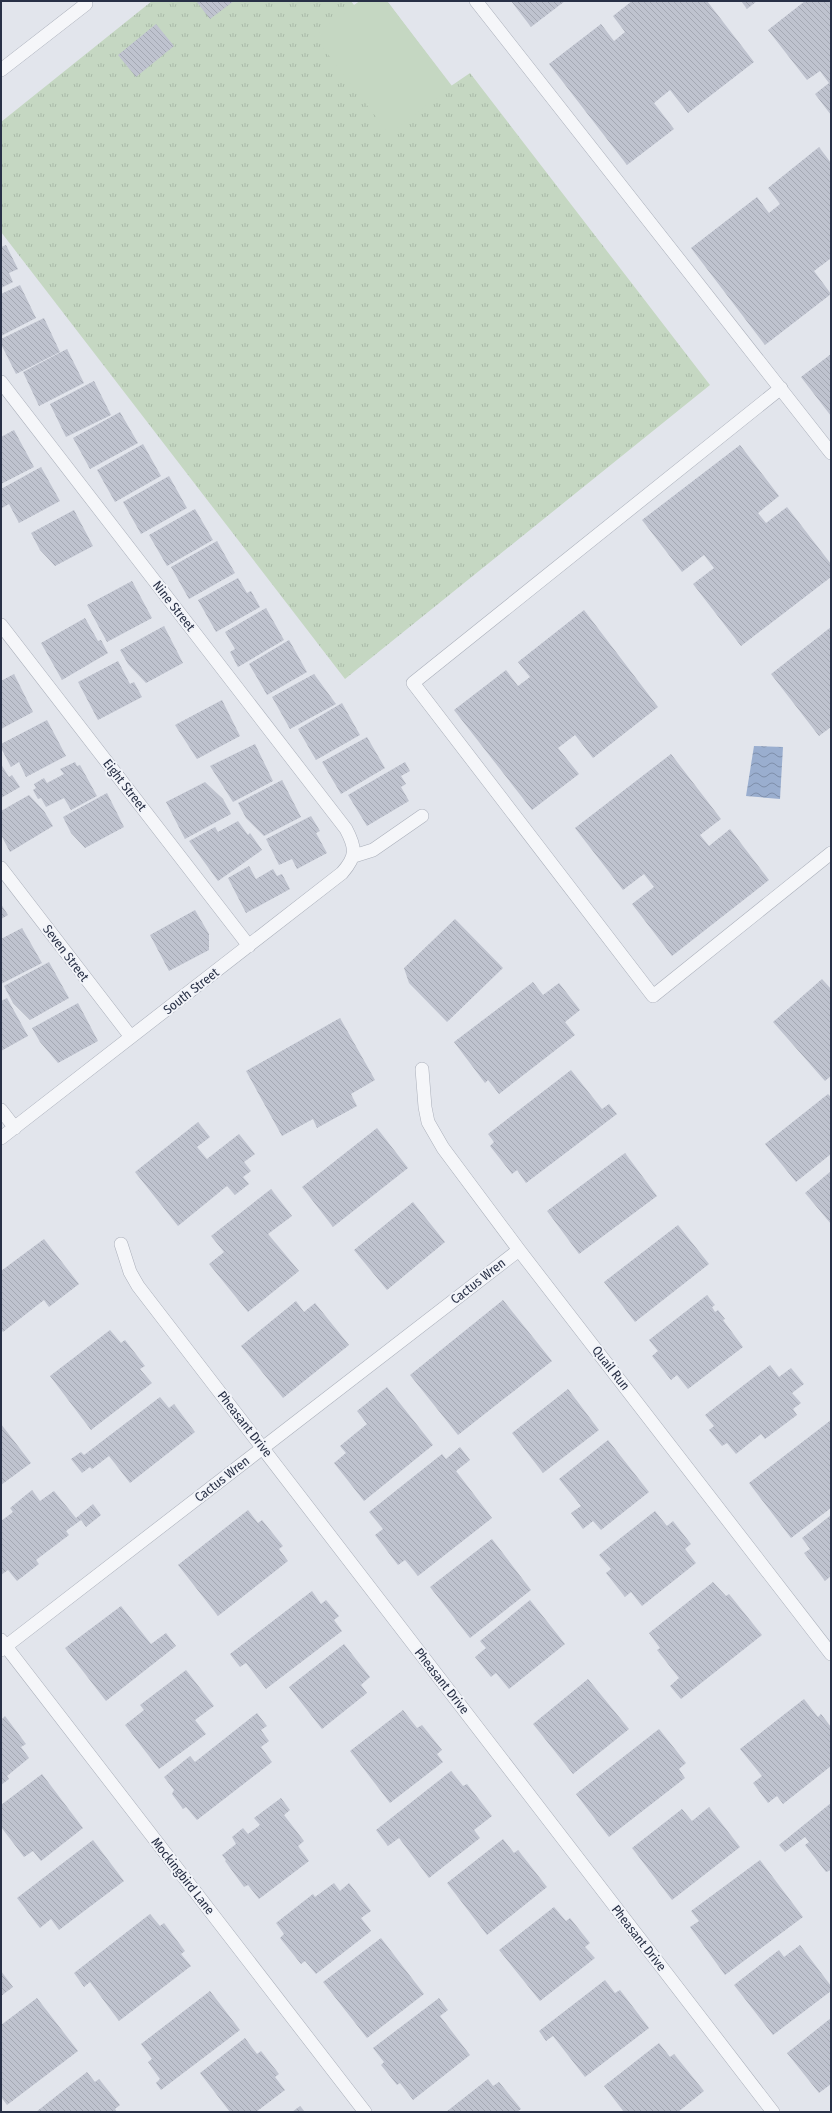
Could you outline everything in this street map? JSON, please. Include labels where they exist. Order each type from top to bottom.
[{"type":"lane","points":[[476,1],[831,453]]},
{"type":"lane","points":[[1,70],[87,2]]},
{"type":"lane","name":"Nine Street","points":[[1,382],[346,829],[354,846],[354,856]]},
{"type":"lane","points":[[781,388],[413,683],[653,996],[831,853]]},
{"type":"lane","name":"Eight Street","points":[[1,625],[249,946]]},
{"type":"lane","points":[[354,856],[373,850],[422,816]]},
{"type":"lane","name":"South Street","points":[[1,1138],[342,873],[354,856]]},
{"type":"lane","name":"Seven Street","points":[[1,868],[131,1037]]},
{"type":"lane","name":"Quail Run","points":[[422,1069],[424,1107],[428,1122],[435,1136],[519,1250],[831,1654]]},
{"type":"lane","points":[[1,1110],[15,1128]]},
{"type":"lane","name":"Pheasant Drive","points":[[121,1244],[130,1272],[138,1286],[773,2112]]},
{"type":"lane","name":"Cactus Wren","points":[[3,1646],[263,1448],[519,1250]]},
{"type":"lane","name":"Mockingbird Lane","points":[[3,1646],[365,2112]]},
{"type":"green space","points":[[152,1],[351,1],[354,5],[360,1],[387,1],[451,86],[470,73],[710,385],[345,679],[1,232],[1,122]]},
{"type":"green space","points":[[360,1],[387,1],[452,86],[389,134],[314,36]]},
{"type":"water","points":[[754,746],[783,747],[780,799],[746,796]]},
{"type":"building","points":[[196,1],[234,1],[210,19]]},
{"type":"building","points":[[511,1],[565,1],[531,27]]},
{"type":"building","points":[[632,1],[707,1],[754,62],[688,113],[670,90],[654,103],[674,129],[627,165],[549,64],[601,24],[614,41],[625,32],[613,16]]},
{"type":"building","points":[[741,1],[757,1],[747,9]]},
{"type":"building","points":[[805,1],[831,1],[831,115],[815,94],[829,83],[820,71],[807,80],[768,30]]},
{"type":"building","points":[[156,24],[174,46],[136,77],[118,55]]},
{"type":"building","points":[[819,147],[831,163],[831,260],[830,259],[814,271],[831,294],[765,345],[691,248],[757,197],[769,213],[780,204],[768,188]]},
{"type":"building","points":[[6,245],[18,269],[9,273],[13,282],[1,288],[1,247]]},
{"type":"building","points":[[20,285],[36,318],[1,336],[1,294]]},
{"type":"building","points":[[44,318],[60,352],[16,374],[1,344],[1,339]]},
{"type":"building","points":[[67,349],[84,383],[39,406],[23,372]]},
{"type":"building","points":[[831,354],[831,416],[801,377]]},
{"type":"building","points":[[94,381],[111,415],[66,437],[50,404]]},
{"type":"building","points":[[120,412],[138,443],[90,469],[73,438]]},
{"type":"building","points":[[14,430],[34,467],[1,484],[1,437]]},
{"type":"building","points":[[143,444],[161,476],[115,502],[97,470]]},
{"type":"building","points":[[740,445],[779,496],[758,513],[766,523],[787,507],[831,564],[831,577],[741,646],[693,584],[714,568],[704,555],[682,572],[642,520]]},
{"type":"building","points":[[41,467],[60,501],[19,523],[9,504],[2,508],[1,489]]},
{"type":"building","points":[[169,476],[187,508],[141,534],[123,502]]},
{"type":"building","points":[[195,509],[213,540],[167,566],[149,535]]},
{"type":"building","points":[[74,510],[93,546],[55,566],[40,550],[31,533]]},
{"type":"building","points":[[217,541],[235,573],[189,599],[171,567]]},
{"type":"building","points":[[238,578],[247,593],[251,591],[260,607],[216,632],[198,600]]},
{"type":"building","points":[[132,581],[152,618],[107,642],[87,605]]},
{"type":"building","points":[[266,608],[284,640],[238,667],[230,652],[235,649],[225,632]]},
{"type":"building","points":[[584,610],[658,707],[593,758],[575,735],[558,748],[579,774],[532,810],[454,710],[506,670],[518,686],[530,677],[518,662]]},
{"type":"building","points":[[85,618],[98,641],[101,640],[108,653],[62,680],[41,643]]},
{"type":"building","points":[[164,626],[183,663],[146,683],[128,664],[120,650]]},
{"type":"building","points":[[831,627],[831,727],[819,736],[771,674]]},
{"type":"building","points":[[289,640],[307,672],[267,695],[249,664]]},
{"type":"building","points":[[118,661],[130,684],[134,682],[142,697],[98,720],[78,682]]},
{"type":"building","points":[[14,674],[33,712],[1,729],[1,681]]},
{"type":"building","points":[[314,674],[336,704],[290,729],[272,697]]},
{"type":"building","points":[[222,700],[240,736],[197,759],[175,725]]},
{"type":"building","points":[[342,703],[360,735],[316,760],[298,729]]},
{"type":"building","points":[[47,720],[66,756],[26,777],[19,762],[11,767],[1,748],[1,744]]},
{"type":"building","points":[[367,737],[385,768],[341,794],[322,762]]},
{"type":"building","points":[[255,744],[273,781],[233,802],[210,766]]},
{"type":"building","points":[[671,754],[721,819],[700,835],[709,846],[730,829],[769,880],[672,956],[632,904],[654,887],[644,874],[623,890],[575,828]]},
{"type":"building","points":[[75,762],[77,766],[80,765],[97,796],[71,810],[64,798],[46,807],[41,798],[38,799],[33,790],[36,788],[34,784],[44,778],[47,783],[64,774],[60,769]]},
{"type":"building","points":[[405,762],[410,771],[401,776],[406,784],[401,787],[409,801],[367,826],[348,795]]},
{"type":"building","points":[[1,764],[9,777],[12,775],[20,787],[1,798]]},
{"type":"building","points":[[282,780],[301,817],[264,836],[246,818],[238,803]]},
{"type":"building","points":[[205,782],[223,799],[231,814],[185,839],[166,802]]},
{"type":"building","points":[[107,793],[124,827],[85,848],[71,833],[63,817]]},
{"type":"building","points":[[29,795],[44,811],[53,826],[10,852],[1,835],[1,811]]},
{"type":"building","points":[[311,816],[320,831],[316,833],[327,853],[297,869],[292,859],[279,865],[266,839]]},
{"type":"building","points":[[238,821],[248,835],[250,833],[262,850],[218,881],[189,841],[215,827],[218,832]]},
{"type":"building","points":[[249,866],[256,879],[273,869],[277,876],[282,874],[290,889],[246,913],[228,878]]},
{"type":"building","points":[[1,904],[8,915],[1,919]]},
{"type":"building","points":[[195,910],[209,934],[209,950],[169,971],[150,935]]},
{"type":"building","points":[[455,919],[503,968],[447,1022],[409,983],[404,968]]},
{"type":"building","points":[[22,928],[42,963],[1,984],[1,939]]},
{"type":"building","points":[[49,962],[69,998],[30,1020],[13,1003],[4,986]]},
{"type":"building","points":[[822,979],[831,989],[831,1076],[825,1081],[773,1022]]},
{"type":"building","points":[[533,982],[543,995],[559,983],[580,1010],[565,1022],[575,1035],[499,1094],[488,1080],[485,1083],[454,1042]]},
{"type":"building","points":[[7,998],[28,1036],[1,1051],[1,1001]]},
{"type":"building","points":[[78,1003],[98,1041],[58,1063],[40,1042],[32,1028]]},
{"type":"building","points":[[340,1018],[375,1080],[351,1094],[357,1106],[317,1128],[313,1119],[282,1136],[246,1071]]},
{"type":"building","points":[[571,1070],[602,1109],[609,1104],[617,1114],[526,1183],[517,1170],[512,1174],[490,1146],[494,1142],[488,1134]]},
{"type":"building","points":[[828,1094],[831,1097],[831,1154],[796,1182],[765,1144]]},
{"type":"building","points":[[198,1122],[210,1137],[197,1147],[207,1159],[239,1134],[255,1154],[244,1162],[251,1171],[243,1177],[249,1184],[235,1195],[227,1186],[178,1226],[135,1172]]},
{"type":"building","points":[[377,1128],[408,1168],[333,1227],[302,1187]]},
{"type":"building","points":[[625,1153],[657,1196],[579,1254],[547,1211]]},
{"type":"building","points":[[831,1171],[831,1224],[805,1193]]},
{"type":"building","points":[[271,1189],[292,1216],[268,1234],[299,1271],[248,1312],[209,1264],[224,1252],[211,1236]]},
{"type":"building","points":[[413,1202],[445,1242],[387,1290],[354,1250]]},
{"type":"building","points":[[678,1225],[709,1264],[635,1322],[604,1282]]},
{"type":"building","points":[[44,1239],[79,1284],[49,1307],[44,1300],[3,1332],[1,1329],[1,1271]]},
{"type":"building","points":[[707,1295],[715,1305],[712,1307],[715,1312],[718,1310],[725,1319],[723,1320],[743,1347],[688,1389],[677,1375],[671,1380],[652,1356],[658,1351],[649,1340]]},
{"type":"building","points":[[503,1300],[552,1361],[458,1435],[410,1375]]},
{"type":"building","points":[[296,1301],[304,1312],[315,1303],[349,1345],[283,1398],[241,1346]]},
{"type":"building","points":[[110,1330],[121,1343],[125,1340],[145,1366],[140,1369],[152,1383],[91,1430],[50,1376]]},
{"type":"building","points":[[770,1365],[779,1377],[791,1368],[804,1384],[792,1393],[801,1403],[793,1409],[797,1415],[765,1439],[761,1434],[736,1454],[727,1443],[722,1446],[709,1430],[714,1426],[705,1415]]},
{"type":"building","points":[[387,1387],[433,1445],[364,1501],[334,1463],[346,1453],[340,1446],[367,1424],[357,1411]]},
{"type":"building","points":[[568,1389],[599,1430],[543,1473],[512,1433]]},
{"type":"building","points":[[160,1397],[169,1408],[174,1404],[195,1432],[130,1483],[109,1456],[92,1469],[90,1467],[82,1473],[71,1459],[81,1452],[84,1455]]},
{"type":"building","points":[[831,1420],[831,1508],[791,1538],[749,1483]]},
{"type":"building","points":[[1,1424],[31,1463],[1,1485]]},
{"type":"building","points":[[608,1440],[649,1492],[601,1530],[593,1521],[583,1529],[571,1513],[581,1506],[559,1479]]},
{"type":"building","points":[[460,1447],[470,1460],[456,1471],[492,1518],[418,1576],[405,1560],[398,1565],[375,1535],[383,1529],[369,1512],[442,1454],[446,1459]]},
{"type":"building","points":[[32,1490],[40,1501],[54,1491],[76,1518],[93,1504],[101,1515],[86,1527],[81,1520],[66,1531],[69,1535],[36,1560],[39,1564],[17,1581],[8,1570],[1,1575],[1,1521],[13,1512],[10,1508]]},
{"type":"building","points":[[248,1510],[258,1523],[262,1520],[283,1546],[279,1549],[288,1561],[218,1616],[178,1565]]},
{"type":"building","points":[[655,1511],[667,1526],[673,1521],[691,1544],[685,1549],[696,1563],[642,1606],[631,1592],[625,1597],[606,1573],[611,1569],[599,1555]]},
{"type":"building","points":[[831,1515],[831,1576],[825,1581],[804,1553],[810,1549],[802,1538]]},
{"type":"building","points":[[492,1539],[531,1590],[470,1638],[430,1587]]},
{"type":"building","points":[[713,1582],[726,1596],[729,1594],[762,1635],[681,1699],[670,1686],[679,1678],[657,1650],[660,1648],[649,1633]]},
{"type":"building","points":[[312,1591],[321,1604],[326,1600],[339,1616],[334,1620],[342,1631],[266,1689],[246,1663],[240,1667],[230,1654]]},
{"type":"building","points":[[530,1600],[565,1644],[509,1689],[496,1673],[491,1677],[475,1657],[486,1648],[480,1641]]},
{"type":"building","points":[[121,1606],[151,1644],[166,1633],[176,1646],[106,1701],[65,1648]]},
{"type":"building","points":[[344,1644],[370,1677],[361,1685],[367,1693],[322,1729],[289,1687]]},
{"type":"building","points":[[186,1670],[214,1706],[195,1720],[206,1734],[159,1769],[125,1725],[144,1710],[140,1705]]},
{"type":"building","points":[[588,1679],[629,1729],[573,1774],[533,1724]]},
{"type":"building","points":[[804,1699],[818,1717],[821,1714],[831,1727],[831,1766],[783,1804],[777,1796],[768,1803],[753,1783],[762,1776],[740,1749]]},
{"type":"building","points":[[403,1710],[417,1728],[422,1725],[442,1750],[437,1754],[443,1762],[390,1803],[350,1751]]},
{"type":"building","points":[[257,1713],[267,1726],[261,1730],[269,1741],[261,1747],[272,1762],[197,1820],[186,1807],[183,1809],[172,1794],[174,1790],[164,1777],[190,1756],[195,1762]]},
{"type":"building","points":[[5,1716],[26,1744],[21,1747],[29,1758],[7,1776],[9,1779],[1,1785],[1,1720]]},
{"type":"building","points":[[659,1729],[686,1763],[679,1769],[685,1778],[609,1837],[576,1794]]},
{"type":"building","points":[[451,1771],[463,1786],[467,1784],[492,1816],[474,1830],[480,1838],[429,1878],[399,1838],[388,1846],[376,1830]]},
{"type":"building","points":[[42,1774],[83,1828],[41,1861],[33,1851],[24,1857],[1,1827],[1,1805]]},
{"type":"building","points":[[281,1798],[290,1810],[284,1815],[304,1841],[298,1846],[309,1861],[259,1899],[248,1885],[244,1887],[222,1855],[236,1844],[232,1837],[243,1828],[248,1834],[260,1825],[254,1818]]},
{"type":"building","points":[[831,1803],[831,1870],[826,1872],[805,1845],[809,1842],[805,1837],[785,1852],[779,1845]]},
{"type":"building","points":[[709,1807],[740,1847],[672,1900],[632,1848],[682,1809],[692,1821]]},
{"type":"building","points":[[503,1839],[514,1853],[518,1850],[547,1887],[487,1935],[447,1883]]},
{"type":"building","points":[[93,1840],[124,1881],[59,1930],[51,1919],[40,1928],[17,1898]]},
{"type":"building","points":[[760,1860],[803,1917],[725,1975],[690,1927],[699,1921],[691,1911]]},
{"type":"building","points":[[334,1883],[340,1891],[349,1883],[371,1911],[361,1918],[371,1931],[316,1974],[305,1961],[301,1964],[280,1938],[284,1934],[276,1923],[313,1894],[315,1897]]},
{"type":"building","points":[[554,1907],[566,1921],[570,1918],[590,1943],[585,1947],[595,1958],[540,2001],[499,1950]]},
{"type":"building","points":[[150,1914],[160,1926],[164,1923],[185,1951],[181,1954],[191,1966],[119,2021],[90,1982],[84,1987],[74,1973]]},
{"type":"building","points":[[381,1938],[424,1994],[367,2038],[323,1982]]},
{"type":"building","points":[[800,1945],[831,1986],[831,1991],[773,2035],[734,1985],[779,1950],[784,1957]]},
{"type":"building","points":[[1,1971],[13,1987],[1,1996]]},
{"type":"building","points":[[605,1980],[615,1993],[620,1990],[649,2028],[585,2077],[553,2036],[546,2041],[539,2031]]},
{"type":"building","points":[[210,1991],[240,2030],[161,2090],[156,2083],[160,2079],[148,2062],[152,2059],[141,2044]]},
{"type":"building","points":[[37,1998],[78,2051],[7,2105],[1,2097],[1,2025]]},
{"type":"building","points":[[439,1998],[448,2010],[440,2016],[470,2055],[413,2100],[400,2083],[397,2085],[381,2065],[384,2062],[373,2048]]},
{"type":"building","points":[[831,2018],[831,2084],[819,2093],[787,2053]]},
{"type":"building","points":[[245,2038],[257,2054],[261,2051],[279,2074],[275,2077],[285,2090],[256,2112],[230,2112],[200,2073]]},
{"type":"building","points":[[659,2043],[670,2057],[674,2054],[704,2091],[678,2112],[624,2112],[604,2086]]},
{"type":"building","points":[[87,2072],[95,2082],[99,2079],[120,2105],[115,2109],[117,2112],[36,2112]]},
{"type":"building","points":[[488,2079],[493,2086],[499,2082],[521,2109],[517,2112],[446,2112]]},
{"type":"building","points":[[300,2106],[305,2112],[292,2112]]}]
